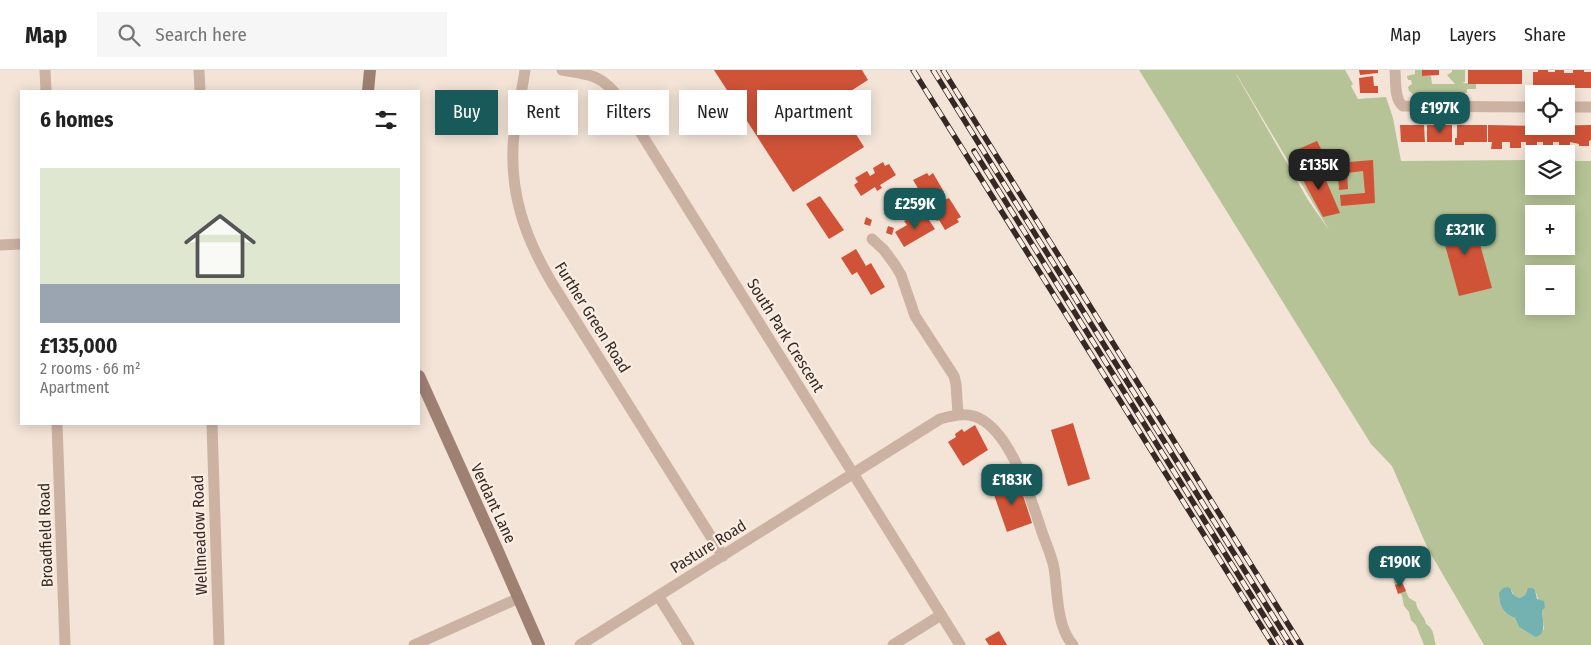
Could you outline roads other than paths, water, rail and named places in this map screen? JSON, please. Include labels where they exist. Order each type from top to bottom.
[{"type":"street","points":[[45,70],[46,90]]},
{"type":"street","points":[[199,70],[200,90]]},
{"type":"street","points":[[368,90],[370,70]]},
{"type":"street","name":"Further Green Road","points":[[525,70],[514,133],[513,173],[516,194],[527,237],[552,283],[722,556]]},
{"type":"street","name":"South Park Crescent","points":[[562,70],[600,79],[609,85],[619,98],[960,645]]},
{"type":"street","points":[[1395,70],[1398,99],[1400,105],[1403,106],[1525,107]]},
{"type":"street","points":[[1575,107],[1591,107]]},
{"type":"street","points":[[872,239],[884,250],[895,265],[905,285],[915,316],[954,376],[958,414],[970,415],[983,420],[995,429],[1019,468],[1053,566],[1059,614],[1073,645]]},
{"type":"street","points":[[0,245],[20,244]]},
{"type":"street","name":"Verdant Lane","points":[[420,378],[539,645]]},
{"type":"street","name":"Pasture Road","points":[[580,645],[940,419],[958,414]]},
{"type":"street","name":"Broadfield Road","points":[[57,425],[65,645]]},
{"type":"street","name":"Wellmeadow Road","points":[[212,425],[219,645]]},
{"type":"street","points":[[659,597],[689,645]]},
{"type":"street","points":[[414,645],[519,598]]},
{"type":"street","points":[[893,645],[941,615]]},
{"type":"water","points":[[1508,587],[1514,595],[1520,598],[1525,595],[1528,588],[1532,588],[1535,590],[1537,599],[1544,601],[1545,608],[1542,610],[1543,627],[1540,635],[1535,637],[1519,627],[1515,618],[1507,614],[1503,608],[1499,593],[1503,588]]},
{"type":"railway","points":[[913,70],[1273,645]]},
{"type":"railway","points":[[933,70],[1291,645]]},
{"type":"railway","points":[[943,70],[1301,645]]},
{"type":"railway","points":[[974,151],[1282,645]]}]
